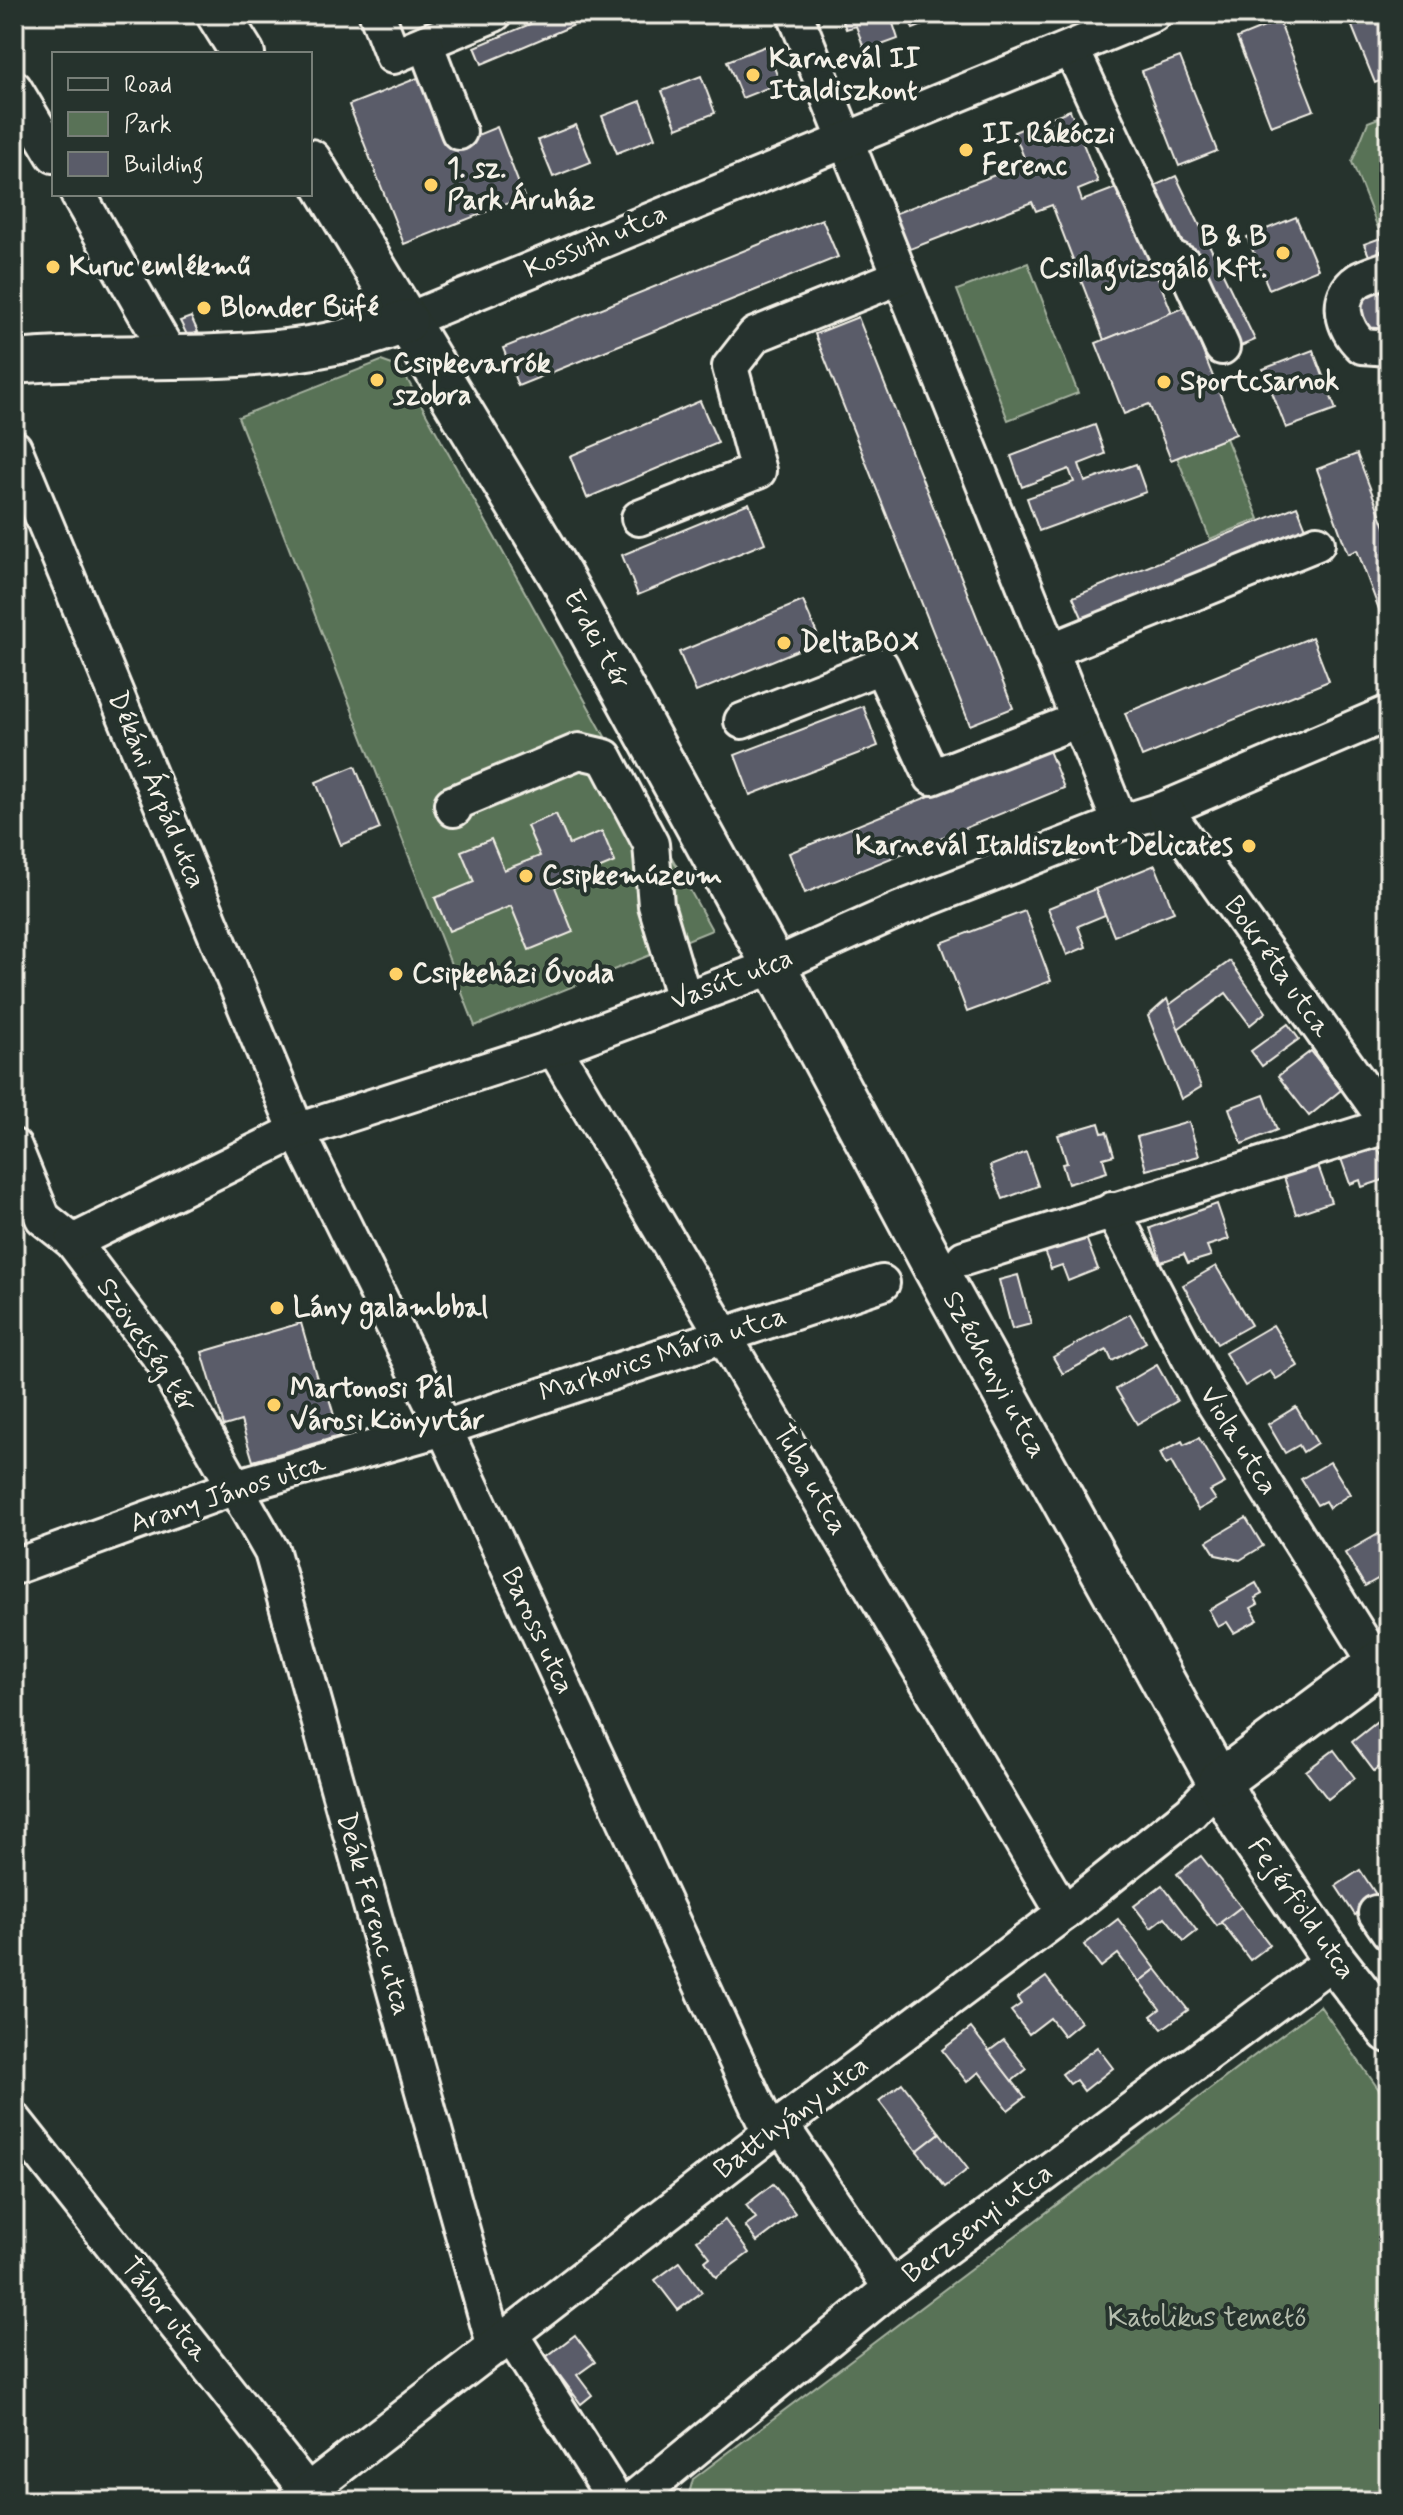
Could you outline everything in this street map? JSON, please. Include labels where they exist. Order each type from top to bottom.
[{"type":"main road","points":[[218,14],[242,52]]},
{"type":"main road","points":[[312,164],[406,321]]},
{"type":"main road","name":"Kossuth utca","points":[[14,362],[307,349],[338,344],[406,321]]},
{"type":"main road","name":"Erdei tér","points":[[406,321],[560,575],[774,966]]},
{"type":"main road","name":"Széchenyi utca","points":[[774,966],[927,1253],[1219,1782]]},
{"type":"main road","name":"Batthyány utca","points":[[1219,1782],[1383,1660]]},
{"type":"main road","name":"Batthyány utca","points":[[1186,1725],[1249,1742],[1288,1732]]},
{"type":"main road","name":"Fejérföld utca","points":[[1219,1782],[1242,1824],[1334,1960],[1385,2018]]},
{"type":"street","points":[[377,14],[393,56],[494,14]]},
{"type":"street","points":[[795,14],[1120,823]]},
{"type":"street","name":"Kossuth utca","points":[[406,321],[1153,14]]},
{"type":"street","points":[[425,43],[459,132]]},
{"type":"street","points":[[1071,48],[1167,255],[1184,264],[1222,347]]},
{"type":"street","points":[[14,88],[52,152]]},
{"type":"street","points":[[79,196],[170,356]]},
{"type":"street","points":[[1389,268],[1359,280],[1350,289],[1345,298],[1344,318],[1353,337],[1362,346],[1389,348]]},
{"type":"street","points":[[639,518],[758,471],[730,367],[755,335],[899,277]]},
{"type":"street","name":"Dékáni Árpád utca","points":[[14,448],[297,1131]]},
{"type":"street","points":[[1050,651],[1317,543]]},
{"type":"street","points":[[742,721],[881,666],[932,777],[1078,720]]},
{"type":"street","name":"Vasút utca","points":[[73,1242],[297,1131],[554,1048],[774,966],[901,909],[1120,823],[1165,809],[1389,713]]},
{"type":"street","points":[[454,809],[452,804],[579,751],[605,757],[651,844],[656,905],[684,999]]},
{"type":"street","name":"Bokréta utca","points":[[1165,809],[1389,1125]]},
{"type":"street","name":"Tuba utca","points":[[554,1048],[1064,1913]]},
{"type":"street","points":[[964,1258],[1389,1125]]},
{"type":"street","name":"Baross utca","points":[[297,1131],[444,1428],[776,2129],[891,2288]]},
{"type":"street","points":[[14,1147],[28,1220]]},
{"type":"street","name":"Viola utca","points":[[1112,1210],[1207,1392],[1383,1660]]},
{"type":"street","name":"Szövetség tér","points":[[28,1220],[73,1242],[163,1361],[235,1487]]},
{"type":"street","name":"Markovics Mária utca","points":[[444,1428],[882,1283]]},
{"type":"street","name":"Arany János utca","points":[[14,1567],[235,1487],[444,1428]]},
{"type":"street","name":"Deák Ferenc utca","points":[[235,1487],[272,1552],[503,2342],[616,2501]]},
{"type":"street","name":"Batthyány utca","points":[[306,2498],[776,2129],[1064,1913],[1191,1812],[1219,1782]]},
{"type":"street","name":"Berzsenyi utca","points":[[631,2501],[891,2288],[1334,1960]]},
{"type":"street","name":"Tábor utca","points":[[14,2120],[306,2498]]},
{"type":"green space","points":[[1389,114],[1389,230],[1380,233],[1352,162],[1368,122]]},
{"type":"green space","points":[[1028,263],[1078,393],[1008,420],[957,290]]},
{"type":"green space","points":[[381,361],[401,368],[712,930],[475,1026],[238,417]]},
{"type":"green space","points":[[1226,438],[1259,519],[1210,539],[1177,457]]},
{"type":"green space","name":"Katolikus temető","points":[[1320,2006],[1389,2104],[1389,2501],[687,2501],[693,2479]]},
{"type":"building","points":[[554,14],[600,14],[482,64],[475,47]]},
{"type":"building","points":[[840,14],[890,14],[898,39],[865,51],[856,26],[846,29]]},
{"type":"building","points":[[907,14],[951,14],[913,29]]},
{"type":"building","points":[[1347,14],[1389,14],[1389,77],[1375,83]]},
{"type":"building","points":[[1279,21],[1314,110],[1271,126],[1237,38]]},
{"type":"building","points":[[766,46],[780,83],[742,98],[727,61]]},
{"type":"building","points":[[1180,57],[1217,151],[1179,166],[1142,71]]},
{"type":"building","points":[[701,76],[715,113],[677,128],[662,91]]},
{"type":"building","points":[[420,77],[448,147],[497,127],[524,197],[404,244],[349,105]]},
{"type":"building","points":[[641,101],[655,138],[617,153],[602,116]]},
{"type":"building","points":[[1070,110],[1098,182],[1078,190],[1082,201],[1121,186],[1172,313],[1104,340],[1052,205],[1036,211],[1032,202],[900,253],[886,217],[1026,163],[1014,132]]},
{"type":"building","points":[[576,125],[591,162],[553,177],[538,140]]},
{"type":"building","points":[[1176,176],[1255,340],[1236,348],[1154,186]]},
{"type":"building","name":"B & B Csillagvizsgáló Kft.","points":[[1296,217],[1318,269],[1269,289],[1247,237]]},
{"type":"building","points":[[822,219],[838,257],[518,386],[503,348]]},
{"type":"building","points":[[1389,235],[1389,259],[1373,265],[1364,244]]},
{"type":"building","points":[[1389,285],[1389,330],[1379,334],[1362,330],[1354,312],[1366,295]]},
{"type":"building","name":"Sportcsarnok","points":[[1185,307],[1236,434],[1171,460],[1149,404],[1124,414],[1096,343]]},
{"type":"building","points":[[191,317],[198,332],[188,337],[180,321]]},
{"type":"building","points":[[858,317],[1013,708],[970,725],[815,334]]},
{"type":"building","points":[[1313,350],[1336,410],[1286,428],[1263,369]]},
{"type":"building","points":[[700,401],[718,443],[587,498],[570,456]]},
{"type":"building","points":[[1095,425],[1105,454],[1079,464],[1085,482],[1136,464],[1146,492],[1039,531],[1027,498],[1074,482],[1069,469],[1022,487],[1011,456]]},
{"type":"building","points":[[1357,454],[1389,537],[1387,631],[1357,550],[1348,554],[1317,469]]},
{"type":"building","points":[[749,503],[765,543],[638,595],[622,555]]},
{"type":"building","points":[[1297,506],[1307,531],[1084,622],[1073,597]]},
{"type":"building","points":[[803,601],[820,641],[696,692],[679,652]]},
{"type":"building","points":[[1312,637],[1329,681],[1142,757],[1125,713]]},
{"type":"building","points":[[863,706],[878,746],[750,795],[735,755]]},
{"type":"building","points":[[1048,748],[1064,788],[805,893],[789,853]]},
{"type":"building","points":[[355,766],[380,829],[341,845],[316,782]]},
{"type":"building","name":"Csipkemúzeum","points":[[556,814],[569,845],[602,831],[615,862],[555,887],[573,932],[529,950],[511,906],[449,931],[435,898],[474,882],[461,851],[491,839],[504,870],[540,856],[527,826]]},
{"type":"building","points":[[1155,865],[1174,912],[1114,936],[1095,889]]},
{"type":"building","points":[[1095,889],[1105,915],[1078,926],[1086,947],[1067,955],[1048,908]]},
{"type":"building","points":[[1025,911],[1051,981],[967,1012],[941,943]]},
{"type":"building","points":[[1230,961],[1266,1012],[1250,1025],[1226,993],[1178,1029],[1169,1005]]},
{"type":"building","points":[[1167,999],[1201,1087],[1181,1099],[1148,1016]]},
{"type":"building","points":[[1288,1024],[1299,1039],[1262,1066],[1251,1051]]},
{"type":"building","points":[[1311,1051],[1341,1090],[1309,1116],[1278,1076]]},
{"type":"building","points":[[1264,1095],[1277,1130],[1242,1144],[1229,1108]]},
{"type":"building","points":[[1189,1122],[1199,1156],[1146,1170],[1137,1137]]},
{"type":"building","points":[[1099,1123],[1102,1133],[1107,1132],[1114,1155],[1103,1158],[1107,1172],[1068,1184],[1062,1164],[1067,1163],[1058,1135]]},
{"type":"building","points":[[1373,1142],[1389,1165],[1389,1170],[1384,1172],[1386,1179],[1362,1187],[1360,1180],[1350,1184],[1339,1153]]},
{"type":"building","points":[[1026,1152],[1038,1186],[1003,1199],[990,1166]]},
{"type":"building","points":[[1316,1160],[1331,1202],[1296,1214],[1282,1171]]},
{"type":"building","points":[[1217,1204],[1229,1239],[1207,1246],[1211,1256],[1188,1263],[1184,1254],[1161,1262],[1150,1228]]},
{"type":"building","points":[[1085,1235],[1098,1269],[1068,1281],[1062,1265],[1051,1269],[1044,1251]]},
{"type":"building","points":[[1216,1266],[1251,1325],[1217,1344],[1183,1285]]},
{"type":"building","points":[[1018,1275],[1031,1324],[1012,1329],[999,1280]]},
{"type":"building","points":[[1130,1314],[1146,1342],[1112,1361],[1107,1350],[1063,1374],[1053,1357]]},
{"type":"building","name":"Martonosi Pál Városi Könyvtár","points":[[301,1323],[320,1389],[326,1388],[340,1436],[253,1461],[241,1421],[224,1426],[202,1352]]},
{"type":"building","points":[[1273,1325],[1298,1366],[1276,1379],[1270,1371],[1245,1386],[1225,1353]]},
{"type":"building","points":[[1157,1365],[1177,1401],[1137,1424],[1116,1389]]},
{"type":"building","points":[[1296,1407],[1317,1443],[1303,1452],[1299,1445],[1285,1453],[1268,1424]]},
{"type":"building","points":[[1199,1438],[1225,1483],[1210,1491],[1216,1500],[1198,1510],[1171,1462],[1166,1465],[1160,1453],[1182,1441],[1184,1445]]},
{"type":"building","points":[[1330,1462],[1350,1494],[1329,1508],[1325,1501],[1317,1505],[1301,1479]]},
{"type":"building","points":[[1246,1518],[1263,1546],[1240,1560],[1216,1555],[1207,1541]]},
{"type":"building","points":[[1380,1533],[1389,1549],[1389,1560],[1383,1564],[1388,1573],[1365,1586],[1345,1553]]},
{"type":"building","points":[[1256,1583],[1262,1594],[1255,1598],[1258,1604],[1251,1608],[1258,1620],[1234,1633],[1227,1622],[1218,1627],[1209,1610]]},
{"type":"building","points":[[1381,1719],[1389,1729],[1389,1760],[1374,1771],[1352,1742]]},
{"type":"building","points":[[1334,1750],[1355,1778],[1328,1799],[1306,1771]]},
{"type":"building","points":[[1201,1856],[1241,1907],[1217,1926],[1177,1874]]},
{"type":"building","points":[[1360,1870],[1379,1899],[1355,1915],[1336,1886]]},
{"type":"building","points":[[1162,1885],[1197,1931],[1184,1941],[1165,1917],[1151,1928],[1134,1906]]},
{"type":"building","points":[[1241,1907],[1270,1945],[1250,1960],[1221,1922]]},
{"type":"building","points":[[1118,1919],[1156,1969],[1139,1982],[1118,1954],[1101,1967],[1084,1945]]},
{"type":"building","points":[[1156,1969],[1188,2010],[1162,2029],[1151,2016],[1160,2009],[1139,1982]]},
{"type":"building","points":[[1046,1977],[1081,2022],[1064,2036],[1050,2018],[1029,2034],[1011,2011],[1021,2004],[1017,1998]]},
{"type":"building","points":[[971,2028],[1025,2097],[1008,2110],[979,2072],[967,2082],[942,2050]]},
{"type":"building","points":[[1004,2040],[1027,2069],[1012,2081],[989,2051]]},
{"type":"building","points":[[1097,2047],[1113,2068],[1084,2091],[1076,2080],[1070,2084],[1062,2074]]},
{"type":"building","points":[[902,2083],[940,2133],[917,2151],[879,2101]]},
{"type":"building","points":[[940,2133],[968,2169],[945,2187],[917,2151]]},
{"type":"building","points":[[773,2184],[795,2213],[757,2242],[745,2226],[756,2218],[746,2205]]},
{"type":"building","points":[[725,2220],[749,2253],[716,2277],[705,2261],[710,2257],[697,2240]]},
{"type":"building","points":[[680,2262],[702,2292],[678,2310],[655,2280]]},
{"type":"building","points":[[575,2335],[595,2362],[577,2375],[592,2395],[581,2404],[546,2357]]},
{"type":"place","name":"Karnevál II Italdiszkont","points":[[753,75]]},
{"type":"place","name":"II. Rákóczi Ferenc","points":[[966,150]]},
{"type":"place","name":"1. sz. Park Áruház","points":[[431,185]]},
{"type":"place","name":"B & B Csillagvizsgáló Kft.","points":[[1283,253]]},
{"type":"place","name":"Kuruc emlékmű","points":[[53,267]]},
{"type":"place","name":"Blonder Büfé","points":[[204,308]]},
{"type":"place","name":"Csipkevarrók szobra","points":[[377,380]]},
{"type":"place","name":"Sportcsarnok","points":[[1164,382]]},
{"type":"place","name":"DeltaBOX","points":[[784,643]]},
{"type":"place","name":"Karnevál Italdiszkont Delicates","points":[[1249,846]]},
{"type":"place","name":"Csipkemúzeum","points":[[526,876]]},
{"type":"place","name":"Csipkeházi Óvoda","points":[[396,974]]},
{"type":"place","name":"Lány galambbal","points":[[277,1308]]},
{"type":"place","name":"Martonosi Pál Városi Könyvtár","points":[[274,1405]]}]
